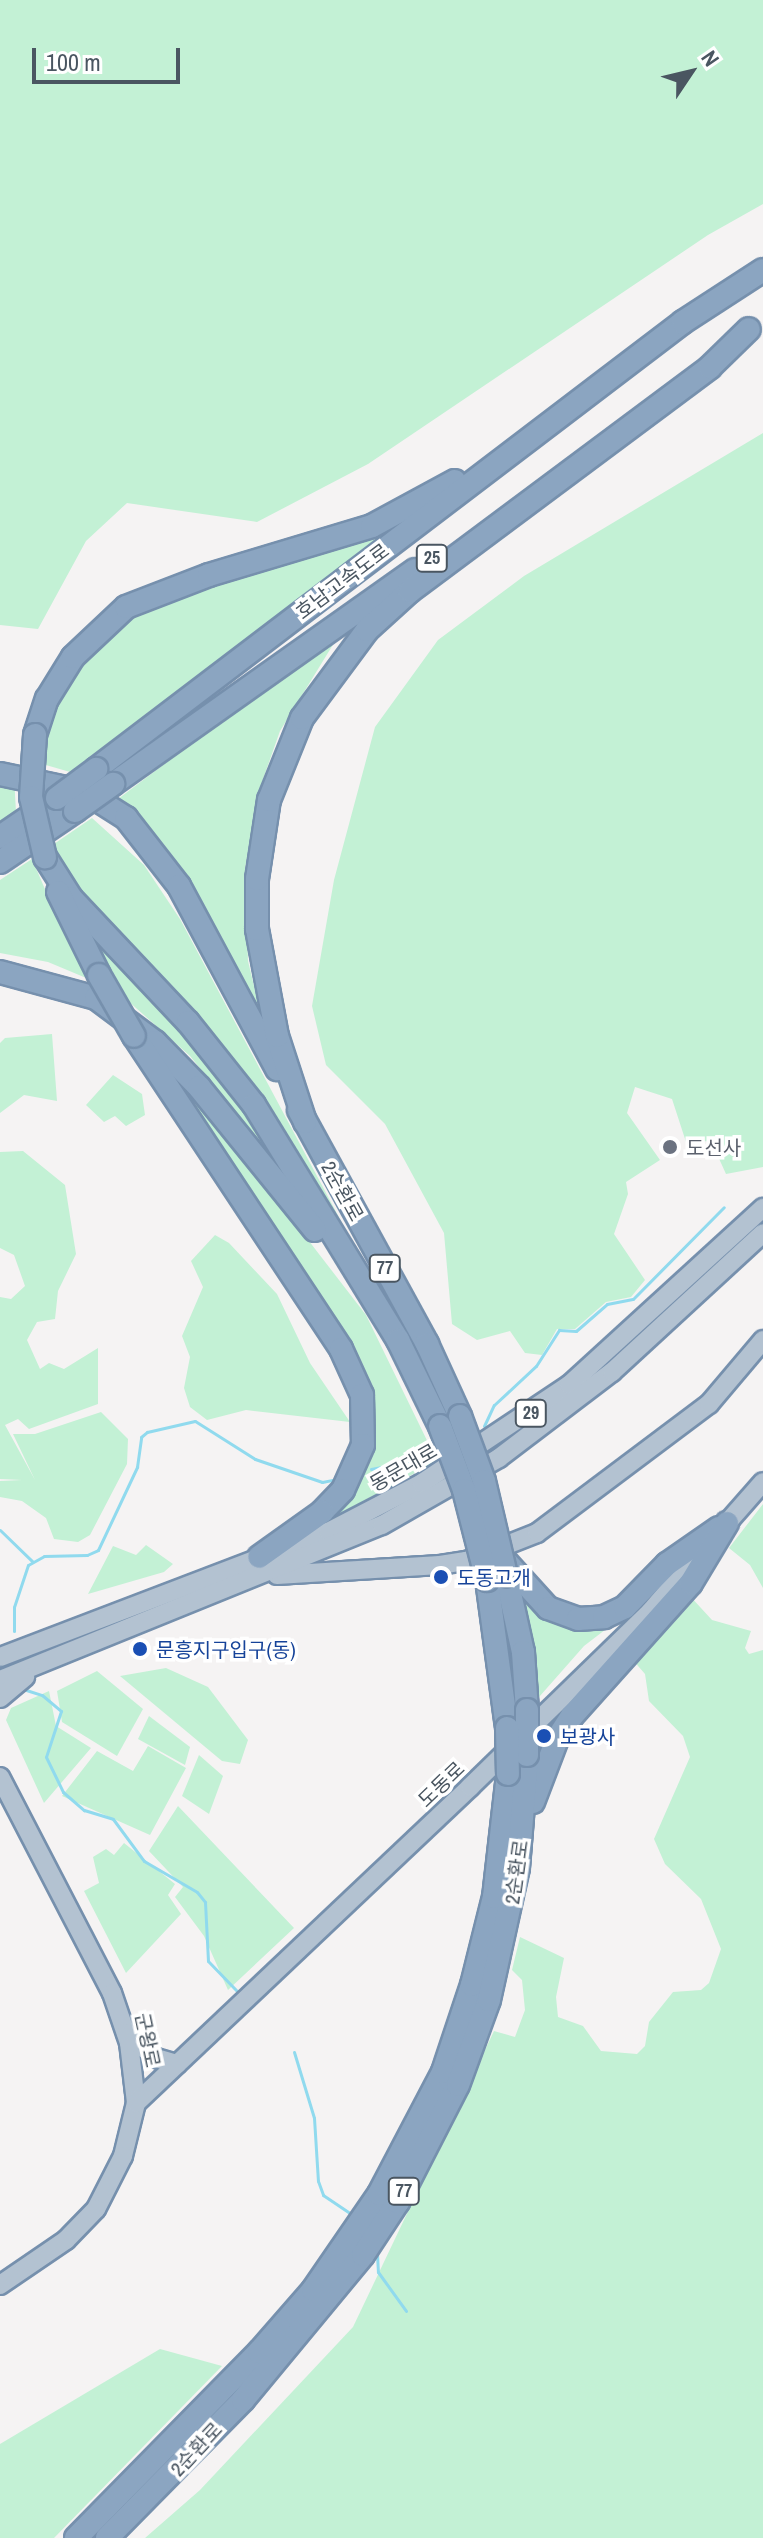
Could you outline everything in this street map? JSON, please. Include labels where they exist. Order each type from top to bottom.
[{"type":"highway","name":"호남고속도로","points":[[0,862],[66,805],[523,444],[683,322],[763,270]]},
{"type":"highway","name":"호남고속도로","points":[[104,776],[756,324]]},
{"type":"highway","points":[[305,1122],[277,1036],[257,929],[257,879],[269,800],[302,718],[367,630],[410,591],[710,367],[756,324]]},
{"type":"highway","points":[[259,1566],[343,1490],[363,1445],[362,1395],[341,1349],[134,1036],[99,975],[45,857],[31,797],[35,735],[47,699],[73,657],[126,607],[209,575],[372,526],[523,444]]},
{"type":"highway","points":[[0,774],[85,792],[126,818],[151,845],[179,886],[305,1122]]},
{"type":"highway","name":"호남고속도로","points":[[0,837],[66,805]]},
{"type":"highway","points":[[45,857],[91,921],[225,1066],[364,1289]]},
{"type":"highway","points":[[0,972],[96,998],[155,1042],[199,1087],[364,1289]]},
{"type":"highway","name":"2순환로","points":[[107,2538],[243,2400],[363,2255],[398,2202],[458,2085],[489,2000],[507,1933],[521,1841],[527,1710],[523,1652],[504,1573],[450,1421],[427,1344],[305,1122]]},
{"type":"highway","name":"2순환로","points":[[364,1289],[450,1421]]},
{"type":"highway","points":[[504,1573],[564,1617],[604,1617],[625,1607],[667,1564],[727,1523]]},
{"type":"highway","points":[[521,1841],[557,1739],[691,1583],[727,1523]]},
{"type":"highway","name":"2순환로","points":[[76,2538],[249,2363],[313,2290],[379,2194],[443,2072],[472,1985],[494,1897],[508,1774],[504,1573]]},
{"type":"main road","name":"동문대로","points":[[0,1680],[259,1566],[388,1502],[536,1409],[623,1339],[763,1208]]},
{"type":"main road","name":"동문대로","points":[[0,1657],[382,1525],[499,1458],[612,1372],[763,1233]]},
{"type":"main road","name":"동문대로","points":[[259,1566],[440,1565],[523,1539],[553,1524],[709,1404],[763,1340]]},
{"type":"main road","name":"도동로","points":[[136,2103],[650,1612],[763,1482]]},
{"type":"main road","points":[[0,1650],[29,1646]]},
{"type":"main road","points":[[0,1698],[46,1662]]},
{"type":"main road","name":"군왕로","points":[[0,1777],[112,1993],[126,2033],[136,2103],[123,2156],[96,2209],[66,2240],[0,2285]]},
{"type":"main road","points":[[126,2033],[156,2058],[177,2064]]},
{"type":"green space","points":[[0,0],[763,0],[763,204],[708,235],[368,464],[257,522],[127,503],[86,541],[38,629],[0,625]]},
{"type":"green space","points":[[763,433],[763,1167],[726,1174],[711,1141],[686,1142],[672,1099],[635,1087],[627,1113],[660,1160],[626,1182],[628,1194],[614,1234],[645,1280],[631,1297],[606,1302],[575,1329],[557,1329],[542,1355],[525,1353],[510,1331],[477,1340],[452,1324],[444,1233],[385,1124],[326,1065],[312,1006],[334,880],[375,727],[438,640],[524,576]]},
{"type":"green space","points":[[426,505],[70,772],[39,763],[44,726],[70,670],[105,632],[151,602]]},
{"type":"green space","points":[[342,630],[280,731],[262,782],[245,868],[248,961],[267,1040],[156,837],[118,799]]},
{"type":"green space","points":[[0,777],[14,777],[16,812],[0,822]]},
{"type":"green space","points":[[92,818],[144,865],[180,919],[374,1283],[242,1081],[81,903],[51,846]]},
{"type":"green space","points":[[32,859],[57,917],[91,980],[48,962],[0,953],[0,880]]},
{"type":"green space","points":[[73,918],[172,1015],[221,1076],[285,1173],[190,1056],[118,992]]},
{"type":"green space","points":[[52,1034],[57,1101],[24,1095],[0,1113],[0,1043],[5,1038]]},
{"type":"green space","points":[[147,1044],[181,1075],[366,1315],[437,1461],[325,1522],[352,1494],[364,1396]]},
{"type":"green space","points":[[113,1075],[142,1094],[145,1115],[126,1126],[115,1116],[104,1122],[86,1105]]},
{"type":"green space","points":[[23,1151],[65,1185],[76,1254],[58,1291],[55,1319],[37,1322],[27,1340],[40,1369],[49,1363],[64,1369],[98,1348],[98,1404],[29,1429],[18,1419],[5,1425],[35,1480],[13,1434],[35,1434],[101,1412],[128,1439],[127,1464],[90,1535],[78,1542],[54,1539],[46,1518],[22,1501],[0,1497],[0,1481],[22,1480],[0,1479],[0,1297],[11,1299],[25,1286],[14,1255],[0,1248],[0,1152]]},
{"type":"green space","points":[[215,1235],[229,1243],[277,1294],[310,1363],[350,1422],[246,1410],[207,1420],[190,1407],[184,1388],[190,1357],[182,1336],[203,1287],[191,1261]]},
{"type":"green space","points":[[763,1504],[763,1588],[750,1565],[729,1548]]},
{"type":"green space","points":[[146,1545],[173,1564],[164,1572],[88,1594],[113,1546],[136,1555]]},
{"type":"green space","points":[[523,1593],[541,1607],[627,1613],[584,1646],[532,1705]]},
{"type":"green space","points":[[689,1595],[712,1620],[751,1631],[745,1648],[749,1654],[763,1650],[763,2538],[145,2538],[200,2490],[353,2327],[494,2031],[515,2037],[525,2010],[522,1980],[512,1970],[520,1937],[564,1958],[556,1997],[558,2017],[583,2026],[601,2051],[637,2054],[645,2046],[649,2022],[673,1992],[701,1990],[709,1983],[721,1949],[701,1899],[665,1864],[654,1839],[690,1757],[683,1736],[649,1701],[645,1674],[632,1659]]},
{"type":"green space","points":[[166,1668],[208,1687],[248,1740],[240,1764],[222,1761],[120,1676]]},
{"type":"green space","points":[[97,1671],[143,1709],[117,1756],[62,1722],[57,1691]]},
{"type":"green space","points":[[49,1691],[56,1726],[91,1748],[44,1803],[6,1720],[11,1708]]},
{"type":"green space","points":[[149,1716],[190,1747],[185,1765],[138,1739]]},
{"type":"green space","points":[[148,1746],[186,1768],[150,1835],[62,1796],[97,1751],[133,1771]]},
{"type":"green space","points":[[199,1755],[223,1776],[209,1814],[182,1796]]},
{"type":"green space","points":[[178,1806],[294,1928],[228,1990],[204,1936],[175,1897],[183,1887],[149,1851]]},
{"type":"green space","points":[[124,1843],[175,1884],[168,1895],[181,1914],[126,1973],[84,1891],[99,1883],[93,1857],[106,1849],[114,1855]]},
{"type":"green space","points":[[160,2349],[222,2366],[54,2538],[0,2538],[0,2444]]},
{"type":"waterway","points":[[484,1426],[494,1405],[536,1366],[559,1330],[576,1331],[607,1304],[633,1299],[724,1207]]},
{"type":"waterway","points":[[14,1631],[14,1607],[28,1565],[44,1556],[87,1555],[98,1550],[137,1467],[141,1437],[147,1432],[195,1421],[255,1459],[322,1482],[337,1479]]},
{"type":"waterway","points":[[371,1469],[428,1458]]},
{"type":"waterway","points":[[0,1530],[32,1561]]},
{"type":"waterway","points":[[23,1689],[42,1695],[61,1711],[46,1757],[63,1792],[84,1810],[113,1819],[144,1861],[197,1892],[205,1902],[208,1961],[237,1991]]},
{"type":"waterway","points":[[294,2052],[314,2118],[318,2181],[323,2195],[351,2214]]},
{"type":"waterway","points":[[377,2254],[378,2272],[406,2311]]},
{"type":"place","name":"도선사","points":[[670,1147]]},
{"type":"place","name":"도동고개","points":[[441,1577]]},
{"type":"place","name":"문흥지구입구(동)","points":[[140,1649]]},
{"type":"place","name":"보광사","points":[[544,1736]]}]
